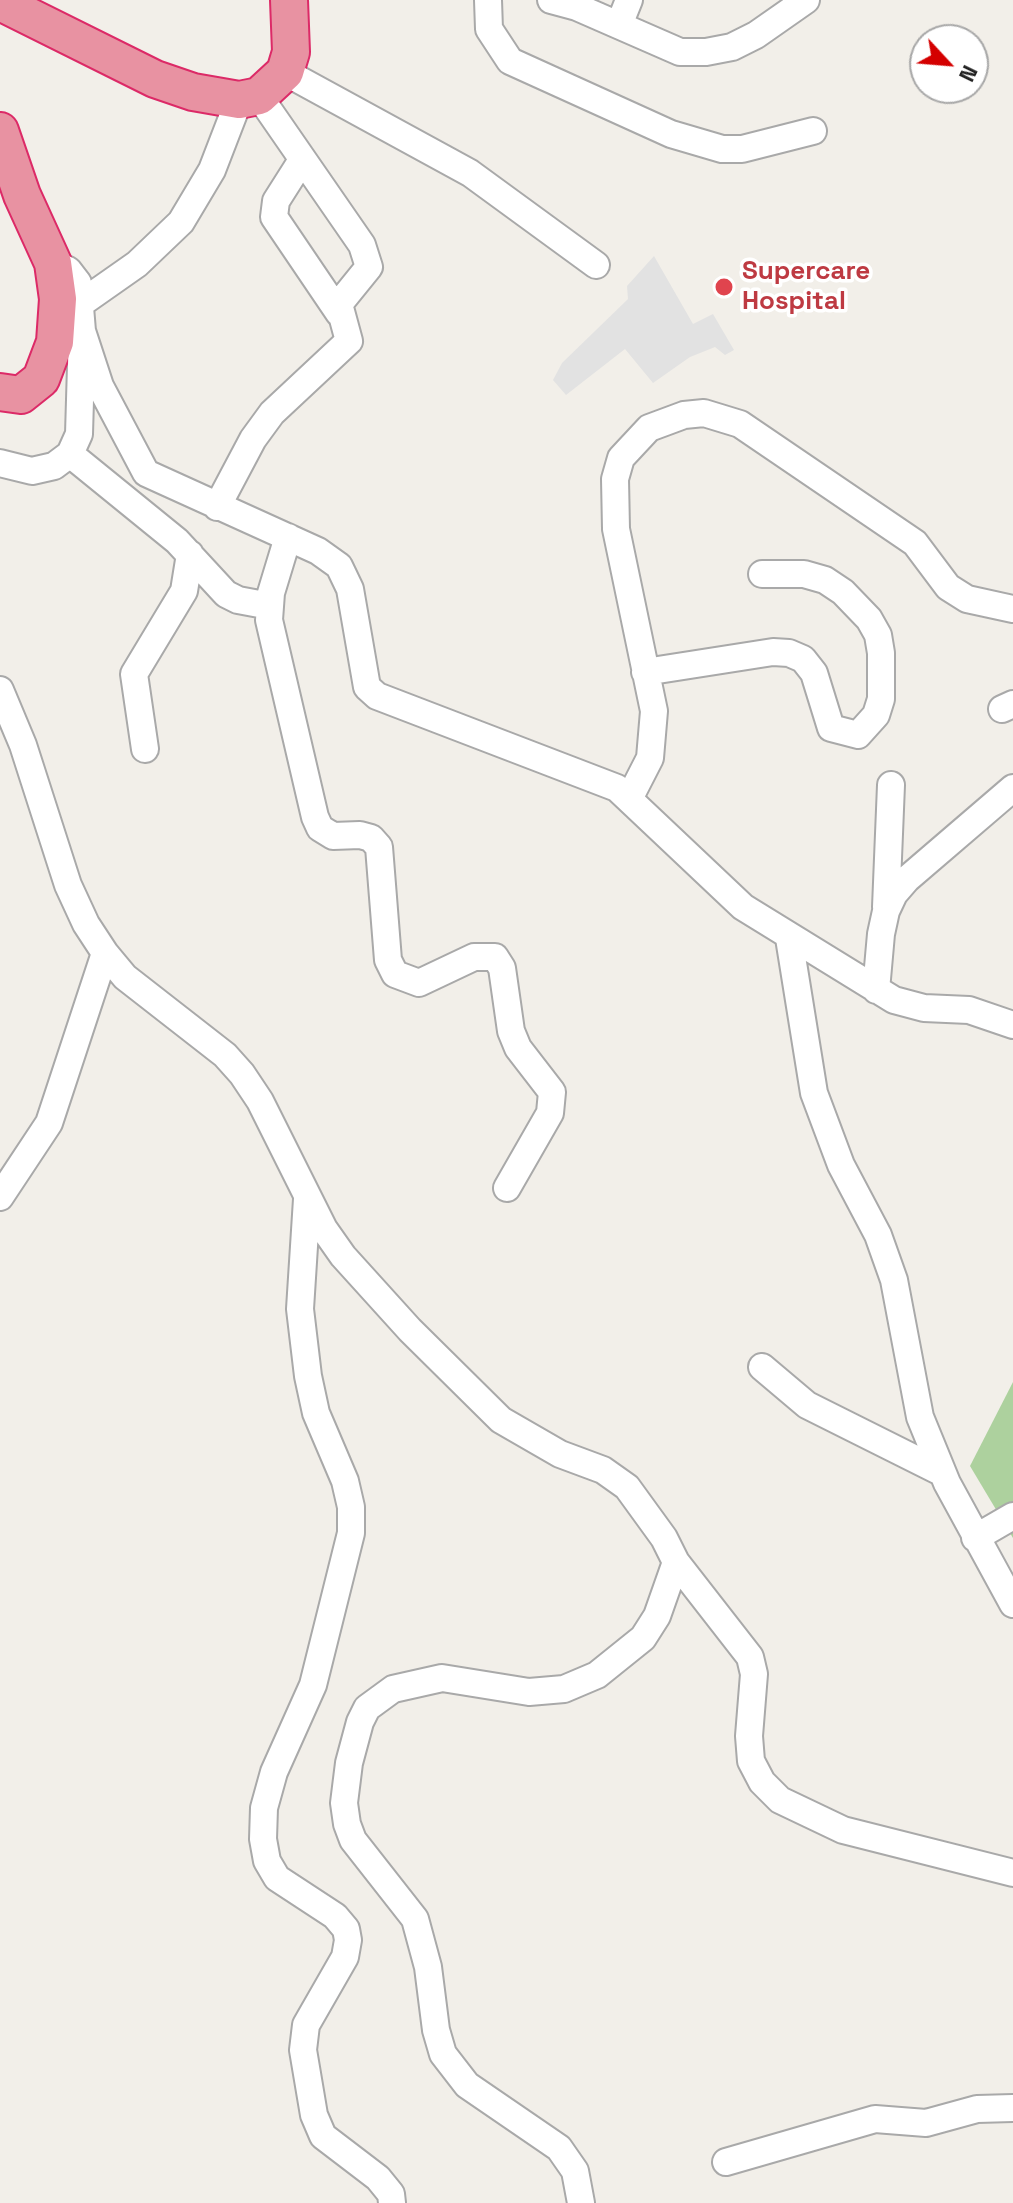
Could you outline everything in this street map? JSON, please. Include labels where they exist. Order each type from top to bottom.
[{"type":"highway","points":[[0,2],[155,79],[205,95],[261,89],[291,52],[289,0]]},
{"type":"highway","points":[[0,131],[22,195],[53,263],[58,299],[55,342],[41,379],[21,395],[3,395]]},
{"type":"street","points":[[488,0],[489,29],[497,47],[510,61],[671,134],[722,149],[742,149],[813,131]]},
{"type":"street","points":[[551,0],[680,52],[706,52],[732,47],[756,35],[806,0]]},
{"type":"street","points":[[619,25],[629,0]]},
{"type":"street","points":[[261,89],[302,160],[369,259],[369,267],[339,304],[339,313]]},
{"type":"street","points":[[261,89],[470,173],[596,265]]},
{"type":"street","points":[[80,304],[137,264],[181,222],[261,89]]},
{"type":"street","points":[[217,507],[253,439],[272,413],[349,341],[339,313],[274,217],[276,201],[302,160]]},
{"type":"street","points":[[0,463],[32,471],[54,466],[70,454],[79,434],[80,304],[73,274],[53,263]]},
{"type":"street","points":[[82,331],[100,386],[146,473],[318,551],[339,566],[350,589],[367,687],[377,696],[604,781],[629,799],[743,907],[876,990],[909,1006],[969,1010],[1013,1025]]},
{"type":"street","points":[[629,799],[650,758],[654,711],[616,529],[615,479],[621,458],[649,428],[684,415],[721,415],[740,424],[915,543],[948,587],[967,599],[1013,609]]},
{"type":"street","points":[[70,454],[190,554],[226,594],[238,600],[270,606]]},
{"type":"street","points":[[288,537],[270,606],[273,649],[320,828],[333,836],[360,835],[371,838],[379,847],[388,960],[395,974],[419,983],[486,955],[495,957],[502,968],[511,1031],[518,1048],[552,1092],[553,1101],[507,1188]]},
{"type":"street","points":[[145,749],[134,674],[184,591],[190,554]]},
{"type":"street","points":[[645,672],[773,652],[789,653],[803,659],[814,673],[831,728],[843,734],[858,735],[876,715],[881,699],[881,653],[878,635],[869,619],[843,592],[825,580],[804,574],[762,574]]},
{"type":"street","points":[[0,690],[23,745],[68,885],[86,924],[105,953],[125,977],[214,1046],[242,1074],[260,1101],[343,1256],[447,1369],[501,1420],[560,1454],[603,1470],[627,1487],[664,1538],[676,1562],[750,1657],[754,1674],[749,1736],[751,1761],[762,1782],[780,1800],[843,1830],[1013,1873]]},
{"type":"street","points":[[876,990],[886,911],[891,785]]},
{"type":"street","points":[[886,911],[907,879],[1013,788]]},
{"type":"street","points":[[789,938],[814,1093],[841,1165],[878,1235],[894,1280],[912,1390],[941,1472],[1013,1604]]},
{"type":"street","points":[[0,1197],[49,1123],[105,953]]},
{"type":"street","points":[[308,1195],[300,1309],[308,1376],[323,1435],[345,1481],[351,1507],[351,1533],[313,1685],[274,1772],[264,1808],[263,1839],[267,1861],[277,1878],[335,1916],[346,1929],[345,1957],[306,2025],[303,2050],[314,2115],[323,2136],[378,2178],[391,2194],[392,2203]]},
{"type":"street","points":[[762,1367],[807,1405],[941,1472]]},
{"type":"street","points":[[975,1538],[1013,1516]]},
{"type":"street","points":[[581,2203],[575,2171],[559,2148],[467,2085],[443,2054],[436,2030],[428,1967],[415,1919],[353,1840],[347,1824],[344,1803],[349,1763],[367,1708],[393,1689],[442,1678],[529,1692],[564,1689],[597,1675],[643,1638],[657,1616],[676,1562]]},
{"type":"street","points":[[726,2162],[875,2119],[926,2123],[977,2109],[1013,2108]]},
{"type":"green space","points":[[1013,1382],[1013,1538],[970,1466]]},
{"type":"shaded area","points":[[654,256],[693,324],[713,314],[734,350],[725,355],[715,347],[690,357],[653,383],[625,349],[566,395],[553,380],[562,363],[628,299],[627,286]]},
{"type":"place","name":"Supercare Hospital","points":[[724,287]]}]
